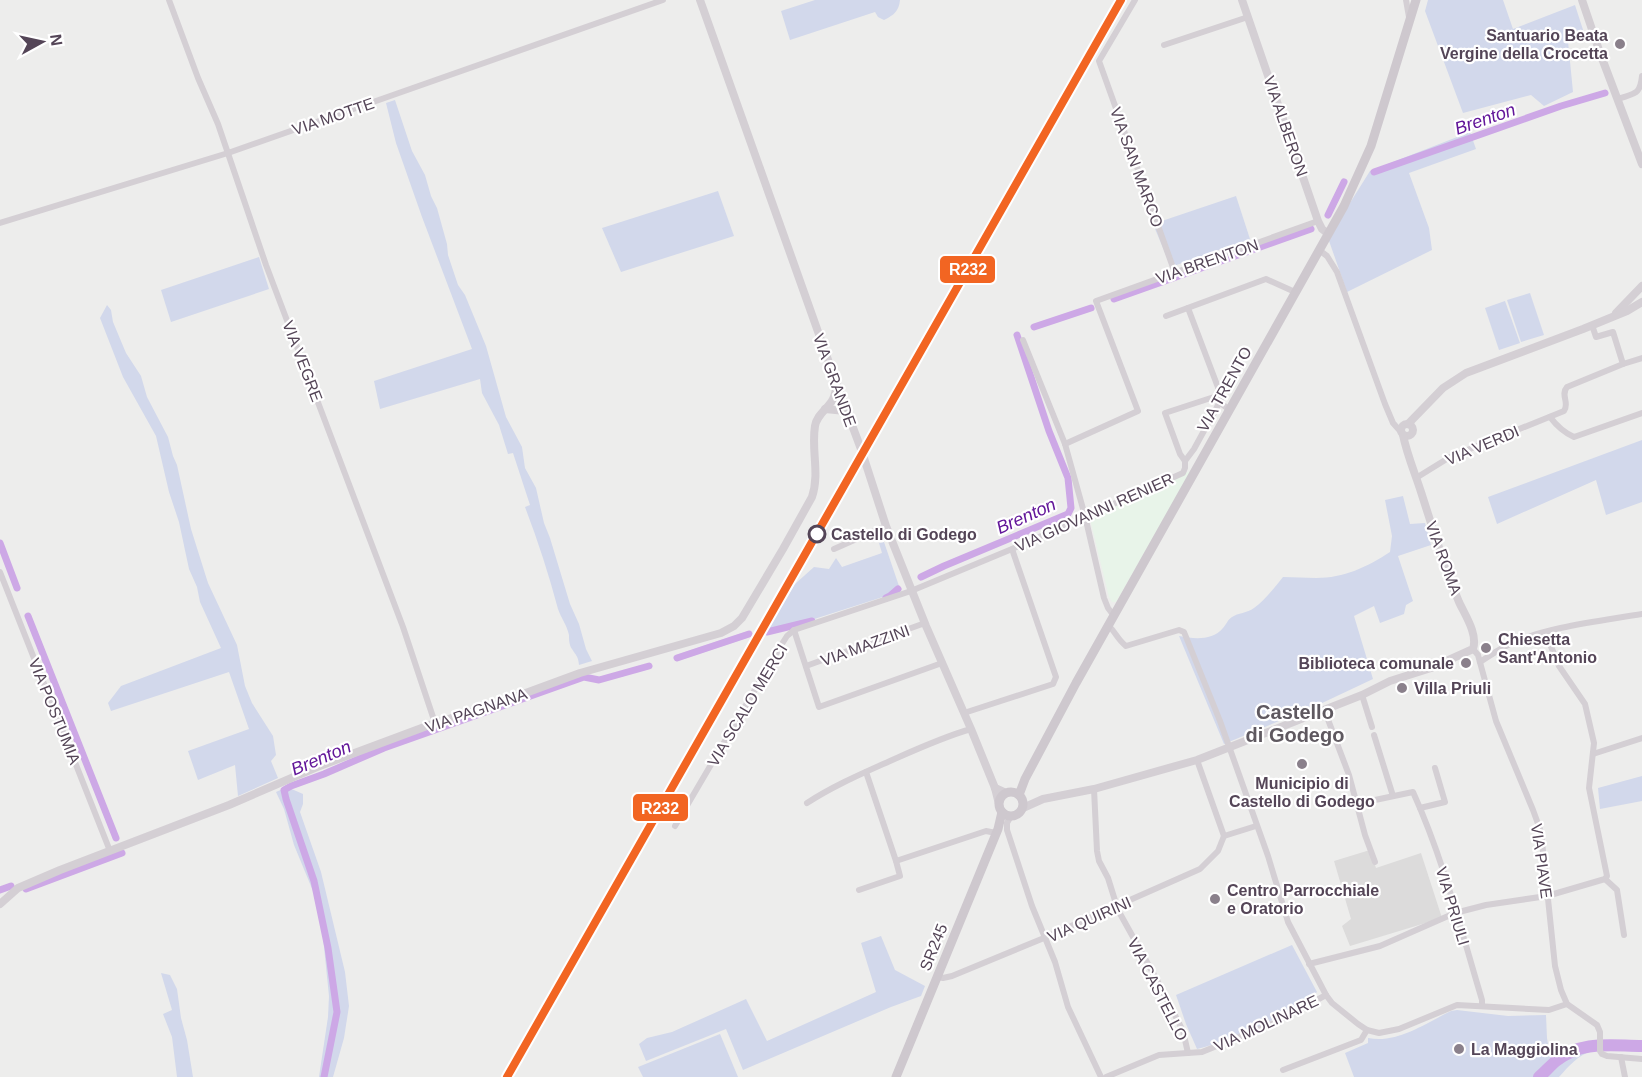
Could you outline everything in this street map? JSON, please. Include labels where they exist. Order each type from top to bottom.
[{"type":"main road","name":"VIA TRENTO","points":[[1017,798],[1076,683],[1344,206],[1371,147],[1416,0]]},
{"type":"main road","points":[[1582,0],[1642,164]]},
{"type":"main road","name":"SR245","points":[[896,1077],[1005,812],[1001,798],[1017,798]]},
{"type":"main road","points":[[1005,812],[1019,814],[1017,798]]},
{"type":"street","name":"VIA VEGRE","points":[[170,0],[198,78],[218,124],[266,265],[403,627],[435,723]]},
{"type":"street","name":"VIA MOTTE","points":[[0,223],[228,153],[663,0]]},
{"type":"street","name":"VIA GRANDE","points":[[700,0],[861,449],[886,525],[911,591],[1005,812]]},
{"type":"street","name":"VIA SAN MARCO","points":[[1135,0],[1099,62],[1174,273]]},
{"type":"street","name":"VIA ALBERON","points":[[1242,0],[1318,221],[1327,233]]},
{"type":"street","points":[[1406,0],[1410,22]]},
{"type":"street","points":[[1164,45],[1248,17]]},
{"type":"street","points":[[1618,99],[1640,91],[1642,76]]},
{"type":"street","name":"VIA BRENTON","points":[[1065,444],[1138,411],[1096,301],[1318,221]]},
{"type":"street","points":[[1319,250],[1327,256],[1336,272],[1393,423],[1407,431],[1420,412],[1443,388],[1467,373],[1627,311],[1642,302]]},
{"type":"street","points":[[1166,316],[1266,279],[1295,292]]},
{"type":"street","points":[[1613,316],[1642,286]]},
{"type":"street","points":[[1185,465],[1222,398],[1188,308]]},
{"type":"street","points":[[1592,325],[1596,337],[1612,332],[1623,364],[1642,358]]},
{"type":"street","points":[[1023,340],[1065,444],[1104,598],[1114,616]]},
{"type":"street","name":"VIA VERDI","points":[[1416,478],[1450,457],[1564,411],[1567,404],[1564,390],[1567,387],[1623,364]]},
{"type":"street","name":"VIA PAGNANA","points":[[0,904],[18,888],[229,805],[317,767],[580,673],[721,633],[734,626],[748,608],[809,503],[815,488],[815,423],[819,416],[831,406],[837,385]]},
{"type":"street","name":"VIA GIOVANNI RENIER","points":[[911,591],[1183,473],[1185,465],[1165,413],[1217,396],[1219,402]]},
{"type":"street","points":[[1219,402],[1230,410]]},
{"type":"street","points":[[831,406],[844,404]]},
{"type":"street","points":[[1550,417],[1574,437],[1642,413]]},
{"type":"street","name":"VIA ROMA","points":[[1407,431],[1407,453],[1437,545],[1475,638],[1473,649],[1480,662]]},
{"type":"street","points":[[834,549],[886,525]]},
{"type":"street","points":[[964,713],[1053,684],[1056,677],[1012,549]]},
{"type":"street","name":"VIA POSTUMIA","points":[[0,572],[110,850]]},
{"type":"street","name":"VIA SCALO MERCI","points":[[675,826],[780,647],[794,630],[911,591]]},
{"type":"street","points":[[1480,662],[1509,644],[1545,632],[1642,614]]},
{"type":"street","name":"VIA MAZZINI","points":[[806,666],[925,623]]},
{"type":"street","points":[[1109,626],[1126,646],[1179,630],[1184,632],[1220,721],[1268,856],[1288,922],[1326,995]]},
{"type":"street","points":[[794,630],[819,707],[942,663]]},
{"type":"street","points":[[1545,632],[1559,666],[1585,704],[1594,743],[1589,788],[1607,876],[1605,879]]},
{"type":"street","points":[[995,788],[1017,798],[1037,801],[1094,789],[1197,760],[1390,681],[1431,668],[1473,649]]},
{"type":"street","name":"VIA PIAVE","points":[[1480,662],[1496,721],[1541,832],[1555,966],[1567,1004]]},
{"type":"street","points":[[1362,694],[1372,727]]},
{"type":"street","points":[[1324,709],[1375,862]]},
{"type":"street","points":[[807,803],[866,772],[944,737],[971,729]]},
{"type":"street","points":[[1374,735],[1393,796]]},
{"type":"street","points":[[1593,754],[1642,738]]},
{"type":"street","points":[[1197,760],[1224,836],[1256,826]]},
{"type":"street","points":[[1356,804],[1413,792],[1420,808],[1445,802],[1435,768]]},
{"type":"street","points":[[859,890],[900,876],[866,772]]},
{"type":"street","name":"VIA CASTELLO","points":[[1094,789],[1096,851],[1099,861],[1108,878],[1118,910],[1183,1031],[1188,1053]]},
{"type":"street","name":"VIA PRIULI","points":[[1420,808],[1455,913],[1482,1006]]},
{"type":"street","points":[[1005,812],[1007,830],[1032,906],[1055,962],[1068,1007],[1103,1077]]},
{"type":"street","points":[[896,861],[986,831],[997,831]]},
{"type":"street","name":"VIA QUIRINI","points":[[937,976],[943,978],[952,976],[1200,869],[1218,851],[1224,836]]},
{"type":"street","points":[[1309,964],[1380,946],[1455,913],[1486,905],[1548,896],[1605,879]]},
{"type":"street","points":[[1605,879],[1617,890],[1624,935]]},
{"type":"street","name":"VIA MOLINARE","points":[[1103,1077],[1119,1074],[1159,1055],[1202,1052],[1275,1022],[1326,995],[1332,1004],[1368,1030]]},
{"type":"street","points":[[1283,1070],[1361,1040],[1368,1030],[1378,1033],[1388,1032],[1457,1005],[1549,1010],[1567,1004],[1597,1025],[1602,1054],[1642,1059]]},
{"type":"street","points":[[1621,1057],[1625,1077]]},
{"type":"shaded area","points":[[815,0],[900,0],[895,12],[884,20],[875,12],[790,40],[781,11]]},
{"type":"shaded area","points":[[1428,0],[1503,0],[1513,29],[1575,5],[1585,36],[1568,41],[1573,92],[1544,106],[1531,95],[1463,113],[1425,11]]},
{"type":"shaded area","points":[[395,100],[412,151],[425,175],[437,208],[458,285],[465,295],[486,346],[506,417],[522,447],[525,468],[536,488],[544,523],[570,604],[592,661],[579,665],[570,646],[568,631],[558,609],[525,507],[530,505],[513,453],[508,454],[499,425],[482,393],[480,379],[380,409],[374,381],[472,349],[396,143],[386,103]]},
{"type":"shaded area","points":[[1470,132],[1476,149],[1409,173],[1429,228],[1432,250],[1347,292],[1328,238],[1370,171]]},
{"type":"shaded area","points":[[718,191],[734,236],[621,272],[602,228]]},
{"type":"shaded area","points":[[1236,196],[1250,239],[1171,267],[1153,224]]},
{"type":"shaded area","points":[[259,257],[269,289],[171,322],[161,290]]},
{"type":"shaded area","points":[[1530,293],[1544,335],[1521,342],[1507,300]]},
{"type":"shaded area","points":[[1505,301],[1520,343],[1499,350],[1485,308]]},
{"type":"shaded area","points":[[107,305],[111,310],[113,322],[126,353],[141,376],[147,397],[168,437],[177,465],[191,529],[208,583],[237,645],[245,686],[252,703],[273,736],[276,755],[271,761],[278,778],[238,796],[235,765],[198,780],[188,751],[249,729],[229,672],[111,711],[108,703],[121,686],[221,648],[200,602],[197,587],[189,569],[156,436],[123,377],[100,318]]},
{"type":"shaded area","points":[[1642,440],[1642,502],[1606,515],[1596,480],[1497,524],[1488,497]]},
{"type":"shaded area","points":[[1191,471],[1116,602],[1112,602],[1089,515]]},
{"type":"shaded area","points":[[1403,496],[1410,524],[1425,523],[1431,545],[1398,556],[1413,601],[1406,605],[1404,614],[1380,623],[1374,606],[1354,616],[1373,679],[1224,744],[1179,636],[1197,638],[1214,635],[1231,618],[1258,605],[1283,577],[1336,576],[1364,567],[1390,552],[1392,536],[1385,500]]},
{"type":"shaded area","points":[[884,542],[899,586],[889,595],[805,622],[768,630],[795,584],[814,567],[829,569],[836,558],[842,567],[882,553],[879,543]]},
{"type":"shaded area","points":[[1642,776],[1642,801],[1600,809],[1598,788]]},
{"type":"shaded area","points":[[287,787],[303,794],[300,812],[321,872],[345,972],[349,1006],[344,1038],[333,1077],[319,1077],[329,996],[320,908],[294,845],[284,809],[276,792]]},
{"type":"shaded area","points":[[1370,850],[1376,868],[1421,853],[1442,918],[1350,946],[1342,926],[1351,919],[1334,861]]},
{"type":"shaded area","points":[[881,936],[895,970],[925,986],[921,996],[743,1070],[726,1029],[646,1061],[639,1044],[647,1038],[672,1032],[746,999],[767,1041],[876,992],[861,943]]},
{"type":"shaded area","points":[[1292,945],[1317,992],[1277,1018],[1226,1040],[1197,1049],[1176,995]]},
{"type":"shaded area","points":[[161,973],[170,975],[177,989],[193,1077],[177,1077],[172,1037],[163,1014],[172,1010]]},
{"type":"shaded area","name":"La Maggiolina","points":[[1457,1010],[1508,1016],[1546,1015],[1550,1056],[1567,1055],[1585,1043],[1593,1042],[1592,1051],[1578,1058],[1559,1077],[1354,1077],[1345,1053],[1368,1043],[1368,1038],[1390,1038],[1400,1035]]},
{"type":"shaded area","points":[[720,1034],[738,1077],[643,1077],[638,1067]]},
{"type":"waterway","name":"Brenton","points":[[1374,172],[1561,106],[1605,93]]},
{"type":"waterway","name":"Brenton","points":[[1328,215],[1344,182]]},
{"type":"waterway","name":"Brenton","points":[[1114,299],[1311,229]]},
{"type":"waterway","name":"Brenton","points":[[1034,327],[1091,308]]},
{"type":"waterway","name":"Brenton","points":[[921,577],[1068,514],[1071,508],[1068,478],[1049,431],[1017,335]]},
{"type":"waterway","points":[[0,543],[17,588]]},
{"type":"waterway","name":"Brenton","points":[[886,598],[898,589]]},
{"type":"waterway","points":[[28,616],[116,838]]},
{"type":"waterway","name":"Brenton","points":[[767,632],[812,621]]},
{"type":"waterway","name":"Brenton","points":[[677,658],[749,634]]},
{"type":"waterway","name":"Brenton","points":[[324,1077],[337,1012],[328,948],[314,881],[284,790],[384,748],[584,677],[599,680],[649,666]]},
{"type":"waterway","points":[[26,889],[122,853]]},
{"type":"waterway","points":[[0,890],[11,886]]},
{"type":"waterway","points":[[1539,1077],[1556,1061],[1576,1050],[1608,1045],[1642,1046]]},
{"type":"transit line","name":"R232","points":[[507,1077],[1121,0]]},
{"type":"place","name":"Santuario Beata Vergine della Crocetta","points":[[1620,44]]},
{"type":"place","name":"Castello di Godego","points":[[817,534]]},
{"type":"place","name":"Chiesetta Sant'Antonio","points":[[1486,648]]},
{"type":"place","name":"Biblioteca comunale","points":[[1466,663]]},
{"type":"place","name":"Villa Priuli","points":[[1402,688]]},
{"type":"place","name":"Municipio di Castello di Godego","points":[[1302,764]]},
{"type":"place","name":"Centro Parrocchiale e Oratorio","points":[[1215,899]]},
{"type":"place","name":"La Maggiolina","points":[[1459,1049]]},
{"type":"district","name":"Castello di Godego","points":[[1295,724]]}]
